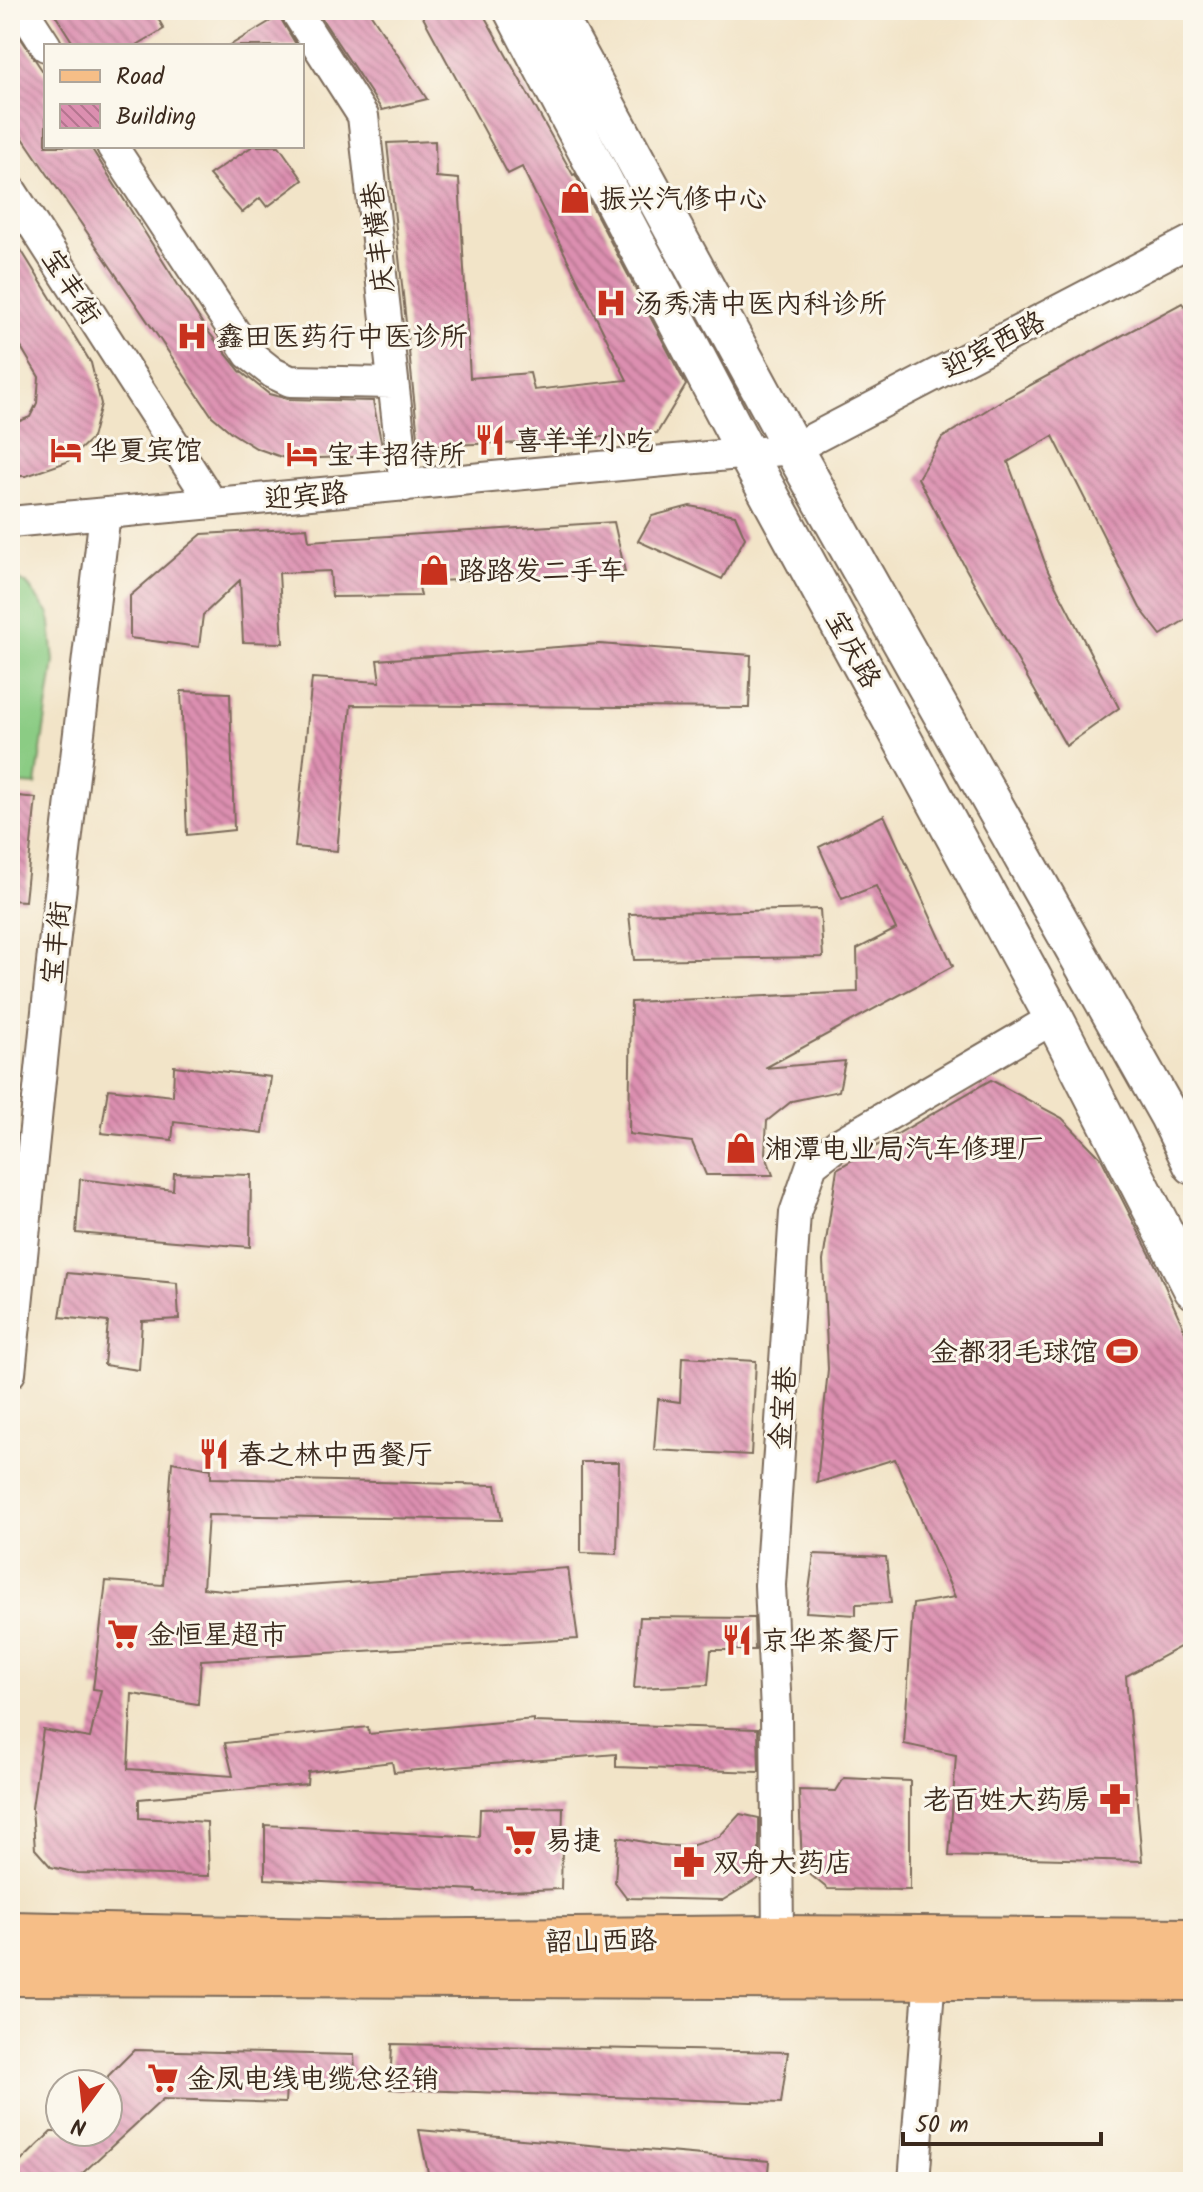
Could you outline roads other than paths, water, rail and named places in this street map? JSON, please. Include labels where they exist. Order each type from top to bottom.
[{"type":"main road","name":"韶山西路","points":[[10,1934],[373,1942],[778,1938],[1193,1941]]},
{"type":"main road","name":"韶山西路","points":[[10,1973],[1193,1978]]},
{"type":"main road","points":[[1117,1978],[1193,2004]]},
{"type":"street","name":"庆丰横巷","points":[[295,10],[363,116],[405,486]]},
{"type":"street","name":"宝庆路","points":[[513,10],[747,454],[1054,1018],[1193,1289]]},
{"type":"street","name":"宝庆路","points":[[554,10],[793,449],[1161,1102],[1193,1165]]},
{"type":"street","points":[[23,18],[44,44]]},
{"type":"street","points":[[113,148],[249,354],[273,373],[290,381],[393,383]]},
{"type":"street","name":"宝丰街","points":[[10,189],[212,503]]},
{"type":"street","name":"迎宾西路","points":[[793,449],[1193,240]]},
{"type":"street","name":"迎宾路","points":[[10,522],[793,449]]},
{"type":"street","name":"宝丰街","points":[[10,1373],[53,953],[105,513]]},
{"type":"street","name":"金宝巷","points":[[778,1938],[776,1712],[770,1585],[795,1213],[812,1164],[837,1145],[1054,1018]]},
{"type":"street","points":[[914,2182],[930,1976]]},
{"type":"place","name":"振兴汽修中心","points":[[575,198]]},
{"type":"place","name":"汤秀清中医内科诊所","points":[[611,303]]},
{"type":"place","name":"鑫田医药行中医诊所","points":[[192,336]]},
{"type":"place","name":"喜羊羊小吃","points":[[490,440]]},
{"type":"place","name":"华夏宾馆","points":[[66,450]]},
{"type":"place","name":"宝丰招待所","points":[[302,454]]},
{"type":"place","name":"路路发二手车","points":[[434,570]]},
{"type":"place","name":"湘潭电业局汽车修理厂","points":[[741,1148]]},
{"type":"place","name":"金都羽毛球馆","points":[[1122,1351]]},
{"type":"place","name":"春之林中西餐厅","points":[[214,1454]]},
{"type":"place","name":"金恒星超市","points":[[123,1634]]},
{"type":"place","name":"京华茶餐厅","points":[[737,1640]]},
{"type":"place","name":"老百姓大药房","points":[[1115,1799]]},
{"type":"place","name":"易捷","points":[[521,1840]]},
{"type":"place","name":"双舟大药店","points":[[689,1862]]},
{"type":"place","name":"金凤电线电缆总经销","points":[[163,2078]]}]
